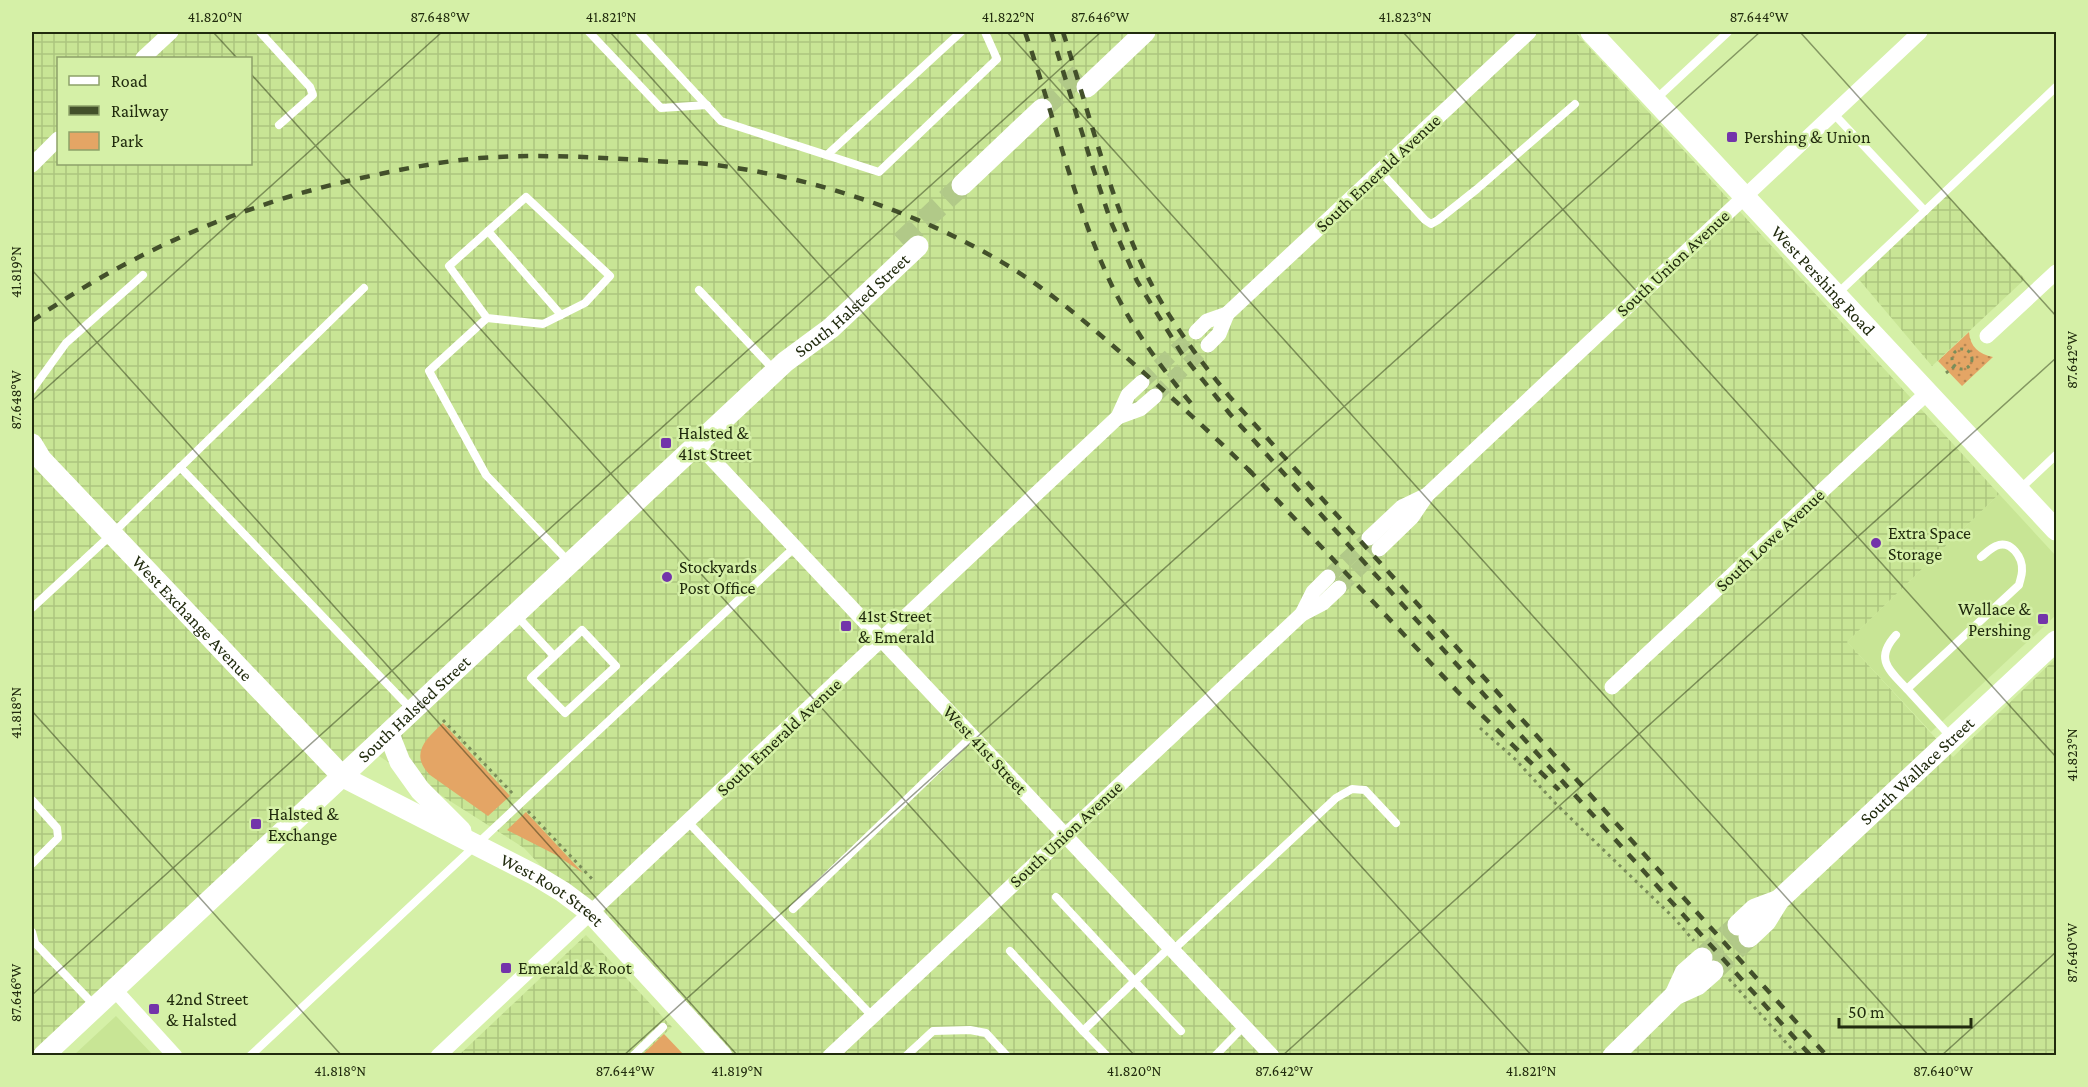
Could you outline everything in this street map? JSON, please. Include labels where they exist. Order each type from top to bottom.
[{"type":"main road","points":[[1125,32],[1084,80],[1145,32]]},
{"type":"main road","name":"West Pershing Road","points":[[1591,32],[2056,530]]},
{"type":"main road","points":[[969,188],[1045,117]]},
{"type":"main road","name":"South Halsted Street","points":[[43,1056],[780,367],[820,317],[909,244]]},
{"type":"main road","name":"West Exchange Avenue","points":[[35,452],[343,777]]},
{"type":"main road","name":"South Wallace Street","points":[[1744,931],[1766,921],[1779,900],[2056,641]]},
{"type":"main road","points":[[389,734],[400,762],[420,790],[476,846]]},
{"type":"main road","name":"West Root Street","points":[[343,777],[535,875],[563,892],[591,913],[722,1056]]},
{"type":"main road","points":[[1613,1056],[1675,995],[1697,985],[1707,964]]},
{"type":"street","points":[[144,57],[171,32]]},
{"type":"street","name":"South Emerald Avenue","points":[[1196,332],[1207,321],[1227,314],[1529,32]]},
{"type":"street","name":"South Union Avenue","points":[[1374,543],[1412,517],[1427,495],[1920,32]]},
{"type":"street","points":[[32,165],[57,140]]},
{"type":"street","points":[[1987,336],[2056,272]]},
{"type":"street","name":"South Emerald Avenue","points":[[1208,345],[1219,334],[1227,314]]},
{"type":"street","name":"South Emerald Avenue","points":[[438,1056],[1118,417],[1128,395],[1142,382]]},
{"type":"street","name":"South Lowe Avenue","points":[[1612,687],[1927,393]]},
{"type":"street","name":"South Emerald Avenue","points":[[1118,417],[1140,409],[1155,396]]},
{"type":"street","name":"West 41st Street","points":[[698,444],[1272,1056]]},
{"type":"street","name":"South Union Avenue","points":[[830,1056],[1302,614],[1312,592],[1334,582]]},
{"type":"street","points":[[114,989],[175,1056]]},
{"type":"lane","points":[[260,32],[310,87],[314,95],[279,125]]},
{"type":"lane","points":[[589,32],[661,108],[706,105]]},
{"type":"lane","points":[[639,32],[721,121],[879,172],[997,60],[985,32]]},
{"type":"lane","points":[[827,155],[962,32]]},
{"type":"lane","points":[[1655,100],[1728,32]]},
{"type":"lane","points":[[1836,295],[2056,87]]},
{"type":"lane","points":[[1380,171],[1431,224],[1476,189],[1575,104]]},
{"type":"lane","points":[[1833,113],[1925,211]]},
{"type":"lane","points":[[526,197],[610,276],[585,303],[561,315],[543,324],[487,318],[449,266],[526,197]]},
{"type":"lane","points":[[488,231],[561,315]]},
{"type":"lane","points":[[32,390],[66,343],[143,275]]},
{"type":"lane","points":[[32,608],[112,534],[364,288]]},
{"type":"lane","points":[[699,290],[780,367]]},
{"type":"lane","points":[[487,318],[429,370],[486,475],[571,564]]},
{"type":"lane","points":[[2019,490],[2056,455]]},
{"type":"lane","points":[[180,466],[413,712]]},
{"type":"lane","points":[[1907,689],[2019,585],[2021,560],[2011,548],[2004,544],[1996,546],[1981,557]]},
{"type":"lane","points":[[250,1056],[795,547]]},
{"type":"lane","points":[[516,615],[554,656]]},
{"type":"lane","points":[[582,630],[616,666],[565,713],[531,678],[554,656],[582,630]]},
{"type":"lane","points":[[1896,635],[1887,645],[1884,653],[1890,672],[1952,738]]},
{"type":"lane","points":[[793,909],[972,736]]},
{"type":"lane","points":[[1083,1031],[1171,948],[1346,791],[1365,790],[1396,823]]},
{"type":"lane","points":[[32,800],[57,828],[58,838],[32,864]]},
{"type":"lane","points":[[688,822],[872,1016]]},
{"type":"lane","points":[[1056,897],[1181,1031]]},
{"type":"lane","points":[[32,932],[33,943],[95,1007]]},
{"type":"lane","points":[[1010,951],[1107,1056]]},
{"type":"lane","points":[[1215,1056],[1244,1026]]},
{"type":"lane","points":[[633,1056],[663,1027]]},
{"type":"lane","points":[[906,1056],[933,1031],[970,1030],[986,1033],[1007,1056]]},
{"type":"path","points":[[1961,348],[1970,352],[1972,358],[1970,365],[1964,369],[1955,366],[1952,360],[1955,351],[1961,348]]},
{"type":"path","points":[[1946,374],[1955,366]]},
{"type":"path","points":[[1480,728],[1516,759],[1556,804],[1692,938]]},
{"type":"path","points":[[1732,982],[1798,1056]]},
{"type":"shaded area","points":[[32,32],[1575,32],[1999,494],[1847,642],[1953,757],[2056,658],[2056,1055],[719,1055],[524,848],[371,751],[39,1055],[32,1055]]},
{"type":"shaded area","points":[[1945,193],[2025,279],[1932,366],[1856,276]]},
{"type":"shaded area","points":[[1999,494],[2056,556],[2056,615],[1931,732],[1847,642]]},
{"type":"shaded area","points":[[586,935],[672,1027],[642,1055],[458,1056]]},
{"type":"shaded area","points":[[116,1016],[153,1055],[74,1055]]},
{"type":"green space","points":[[1969,332],[1971,342],[1976,349],[1993,357],[1962,386],[1938,361]]},
{"type":"green space","points":[[443,723],[510,796],[488,816],[430,775],[424,767],[420,754],[422,747]]},
{"type":"green space","points":[[526,812],[583,873],[556,855],[507,830]]},
{"type":"green space","points":[[664,1034],[684,1055],[642,1055]]},
{"type":"tunnel","points":[[1042,109],[1082,72]]},
{"type":"tunnel","points":[[901,242],[962,185]]},
{"type":"tunnel","points":[[1142,382],[1196,332]]},
{"type":"tunnel","points":[[1155,396],[1208,345]]},
{"type":"tunnel","points":[[1328,577],[1369,538]]},
{"type":"tunnel","points":[[1339,588],[1379,549]]},
{"type":"tunnel","points":[[1702,958],[1738,925]]},
{"type":"tunnel","points":[[1713,971],[1749,937]]},
{"type":"railway","points":[[1025,32],[1083,215],[1107,275],[1125,311],[1146,344],[1195,408]]},
{"type":"railway","points":[[1051,32],[1111,222],[1137,281],[1182,354],[1230,414],[1811,1056]]},
{"type":"railway","points":[[1063,32],[1103,163],[1126,228],[1155,291],[1199,358],[1229,396],[1827,1056]]},
{"type":"railway","points":[[32,321],[72,295],[155,249],[242,212],[333,184],[417,167],[480,158],[562,156],[698,163],[775,175],[854,196],[930,225],[1000,261],[1047,292],[1090,327],[1170,396],[1254,475]]},
{"type":"railway","points":[[1248,469],[1458,692],[1559,790]]},
{"type":"place","name":"Pershing & Union","points":[[1732,137]]},
{"type":"place","name":"Halsted & 41st Street","points":[[666,443]]},
{"type":"place","name":"Extra Space Storage","points":[[1876,543]]},
{"type":"place","name":"Stockyards Post Office","points":[[667,577]]},
{"type":"place","name":"Wallace & Pershing","points":[[2043,619]]},
{"type":"place","name":"41st Street & Emerald","points":[[846,626]]},
{"type":"place","name":"Halsted & Exchange","points":[[256,824]]},
{"type":"place","name":"Emerald & Root","points":[[506,968]]},
{"type":"place","name":"42nd Street & Halsted","points":[[154,1009]]}]
